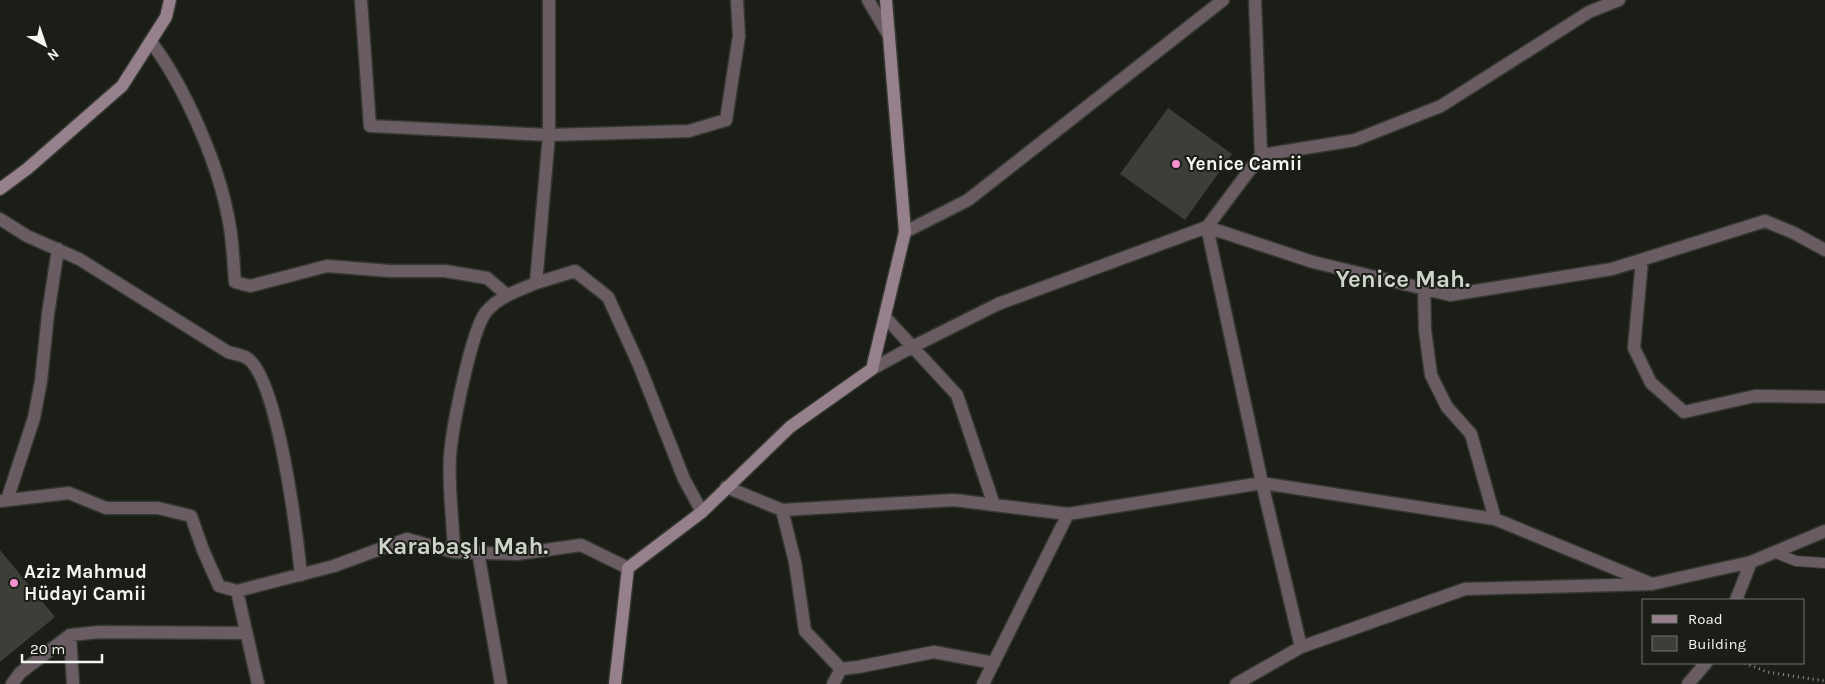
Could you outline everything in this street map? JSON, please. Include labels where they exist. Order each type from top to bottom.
[{"type":"street","points":[[0,188],[28,169],[122,86],[166,17],[170,0]]},
{"type":"street","points":[[361,0],[370,126],[549,135],[689,131],[726,120],[739,36],[737,0]]},
{"type":"street","points":[[536,283],[549,135],[549,0]]},
{"type":"street","points":[[868,0],[888,36]]},
{"type":"street","points":[[872,369],[905,232],[886,0]]},
{"type":"street","points":[[905,232],[968,200],[1223,0]]},
{"type":"street","points":[[615,684],[628,568],[702,512],[790,427],[872,369],[912,346],[998,304],[1207,227],[1261,155],[1255,0]]},
{"type":"street","points":[[1261,155],[1355,140],[1441,106],[1589,12],[1619,0]]},
{"type":"street","points":[[151,42],[160,54],[188,106],[213,164],[229,218],[235,282],[250,286],[328,266],[390,272],[445,270],[487,278],[507,295]]},
{"type":"street","points":[[0,219],[27,236],[96,269],[228,352],[247,358],[260,374],[280,437],[294,514],[301,575]]},
{"type":"street","points":[[1207,227],[1313,262],[1450,295],[1612,269],[1765,221],[1794,233],[1825,250]]},
{"type":"street","points":[[1207,227],[1262,483],[1301,647]]},
{"type":"street","points":[[58,250],[48,314],[41,381],[34,418],[3,501],[69,493],[106,508],[158,508],[191,516],[202,550],[219,586],[237,591],[334,566],[407,539],[454,552],[517,554],[581,545],[628,568]]},
{"type":"street","points":[[1642,260],[1634,348],[1651,383],[1684,412],[1755,396],[1825,397]]},
{"type":"street","points":[[454,552],[450,456],[462,390],[475,336],[486,312],[507,295],[536,283],[575,272],[608,297],[639,365],[684,479],[702,512]]},
{"type":"street","points":[[1424,288],[1425,330],[1431,375],[1447,408],[1472,434],[1494,519]]},
{"type":"street","points":[[885,317],[957,395],[994,505]]},
{"type":"street","points":[[726,487],[782,510],[954,500],[1068,514],[1262,483],[1494,519],[1652,584]]},
{"type":"street","points":[[782,510],[795,562],[805,631],[841,668],[858,667],[934,652],[994,663]]},
{"type":"street","points":[[983,684],[1068,514]]},
{"type":"street","points":[[1236,684],[1301,647],[1465,589],[1652,584],[1751,562],[1825,531]]},
{"type":"street","points":[[478,552],[501,684]]},
{"type":"street","points":[[1736,599],[1751,562]]},
{"type":"street","points":[[237,591],[258,684]]},
{"type":"street","points":[[12,684],[26,668],[70,635],[100,632],[246,633]]},
{"type":"street","points":[[70,635],[73,684]]},
{"type":"street","points":[[1688,684],[1705,664]]},
{"type":"street","points":[[833,684],[841,668]]},
{"type":"lane","points":[[1772,552],[1796,561],[1825,564]]},
{"type":"path","points":[[1747,664],[1767,672],[1825,681]]},
{"type":"building","name":"Yenice Camii","points":[[1168,108],[1232,154],[1185,220],[1120,174]]},
{"type":"building","name":"Aziz Mahmud Hüdayi Camii","points":[[0,550],[55,617],[0,662]]},
{"type":"place","name":"Yenice Camii","points":[[1176,164]]},
{"type":"place","name":"Aziz Mahmud Hüdayi Camii","points":[[14,583]]},
{"type":"district","name":"Yenice Mah.","points":[[1403,279]]},
{"type":"district","name":"Karabaşlı Mah.","points":[[463,546]]}]
